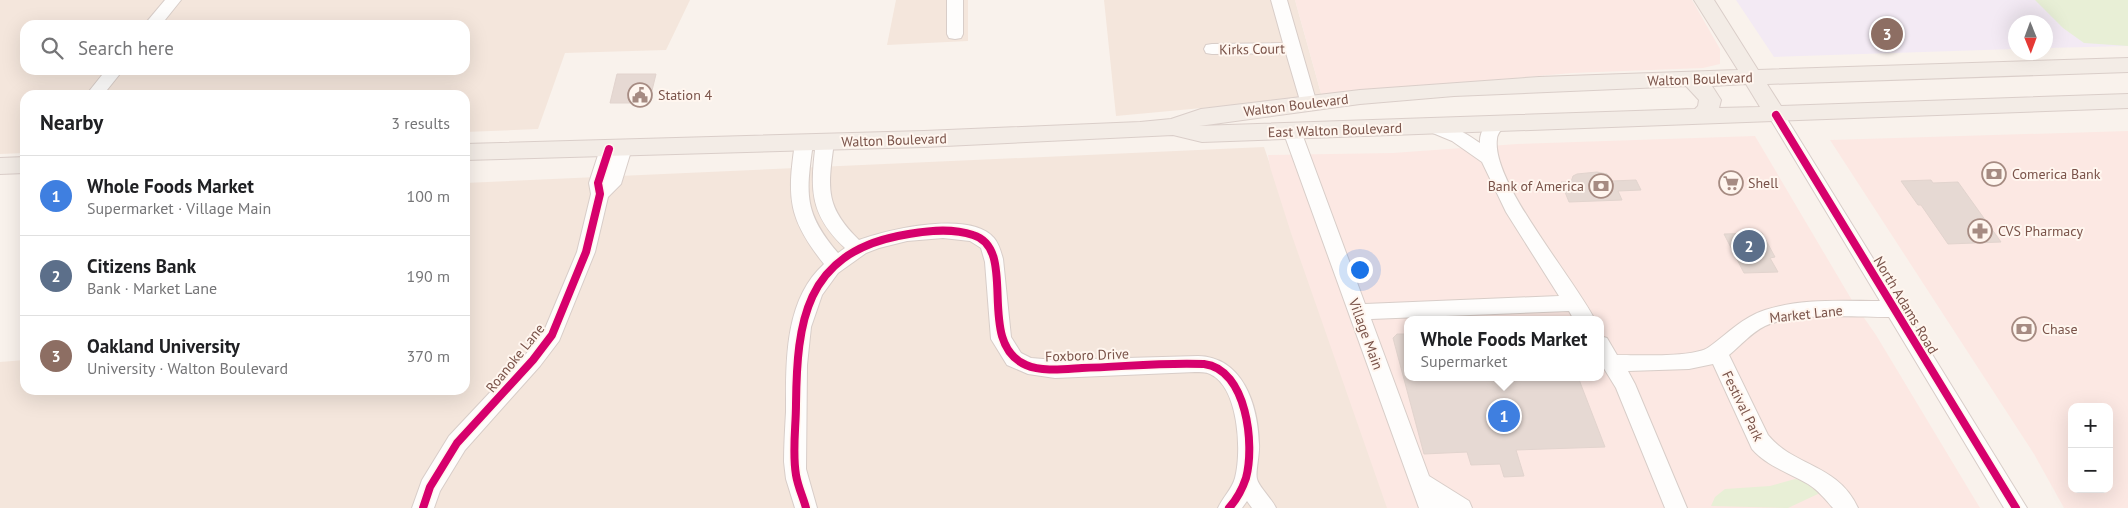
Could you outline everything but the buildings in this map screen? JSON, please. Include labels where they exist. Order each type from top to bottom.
[{"type":"main road","points":[[1704,0],[1776,115]]},
{"type":"main road","name":"Walton Boulevard","points":[[470,152],[814,143],[1028,135],[1173,127],[1200,117],[1441,90],[1691,79],[2128,65]]},
{"type":"main road","points":[[1829,74],[1819,81],[1820,91],[1826,99],[1846,112]]},
{"type":"main road","points":[[1691,79],[1704,90],[1710,100],[1708,109],[1699,117]]},
{"type":"main road","points":[[1427,127],[1412,116],[1414,108],[1421,101],[1441,90]]},
{"type":"main road","points":[[1498,124],[2128,101]]},
{"type":"main road","points":[[1269,109],[1264,114],[1262,122],[1269,132]]},
{"type":"main road","name":"East Walton Boulevard","points":[[1173,127],[1202,134],[1498,124]]},
{"type":"main road","points":[[0,166],[20,165]]},
{"type":"street","points":[[156,20],[173,0]]},
{"type":"street","points":[[955,0],[955,34]]},
{"type":"street","points":[[1279,0],[1308,104]]},
{"type":"street","name":"Kirks Court","points":[[1212,49],[1293,48]]},
{"type":"street","points":[[98,90],[111,75]]},
{"type":"street","name":"North Adams Road","points":[[1776,115],[2016,508]]},
{"type":"street","points":[[1498,124],[1493,128],[1488,138],[1489,158],[1512,207],[1582,316]]},
{"type":"street","points":[[1427,127],[1458,137],[1489,158]]},
{"type":"street","name":"Village Main","points":[[1292,131],[1430,508]]},
{"type":"street","points":[[814,143],[820,177],[820,194],[824,207],[836,231],[858,250]]},
{"type":"street","points":[[814,143],[798,184],[802,212],[810,231],[836,266]]},
{"type":"street","name":"Roanoke Lane","points":[[423,508],[430,487],[457,444],[533,360],[552,334],[586,252],[600,194],[612,184],[616,148]]},
{"type":"street","name":"Foxboro Drive","points":[[806,508],[796,475],[797,350],[804,313],[814,292],[825,274],[863,246],[916,233],[960,232],[986,241],[991,249],[1002,339],[1014,359],[1028,366],[1055,369],[1174,363],[1195,364],[1218,368],[1233,381],[1247,418],[1248,469],[1242,489],[1230,508]]},
{"type":"street","points":[[1358,312],[1574,303]]},
{"type":"street","name":"Market Lane","points":[[1612,363],[1698,360],[1708,357],[1756,322],[1776,314],[1829,310],[1893,309]]},
{"type":"street","points":[[1604,350],[1625,384],[1676,508]]},
{"type":"street","name":"Festival Park","points":[[1717,351],[1760,442],[1767,452],[1785,464],[1818,478],[1847,508]]},
{"type":"street","points":[[1245,480],[1265,508]]},
{"type":"street","points":[[1421,483],[1461,508]]},
{"type":"shaded area","points":[[0,0],[690,0],[666,50],[565,53],[538,129],[470,132],[470,90],[20,90],[20,153],[0,154]]},
{"type":"shaded area","points":[[896,0],[968,0],[968,41],[887,45]]},
{"type":"shaded area","points":[[1104,0],[1295,0],[1322,97],[1116,116]]},
{"type":"shaded area","points":[[1295,0],[1692,0],[1720,49],[1720,64],[1703,68],[1572,73],[1322,97]]},
{"type":"shaded area","points":[[1736,0],[2128,0],[2128,46],[2053,48],[2053,15],[2008,15],[2008,49],[1774,57]]},
{"type":"shaded area","points":[[2128,131],[2128,508],[2064,508],[2034,454],[1830,140]]},
{"type":"shaded area","points":[[1755,136],[1853,302],[1876,335],[1980,508],[1387,508],[1291,233],[1268,155],[1393,153],[1517,144]]},
{"type":"shaded area","points":[[1264,147],[1388,508],[0,508],[0,362],[20,360],[20,395],[470,395],[470,183]]},
{"type":"green space","points":[[2035,0],[2128,0],[2128,46],[2084,43],[2063,28],[2053,18],[2053,15],[2050,15]]},
{"type":"green space","points":[[1795,479],[1806,481],[1820,493],[1788,508],[1711,506],[1715,497],[1725,489],[1770,486]]},
{"type":"cycle path","points":[[1776,115],[2016,508]]},
{"type":"cycle path","points":[[423,508],[430,487],[457,443],[533,360],[552,335],[586,252],[600,194],[598,183],[609,149]]},
{"type":"cycle path","points":[[806,508],[795,469],[797,365],[801,327],[813,292],[827,272],[863,246],[890,237],[943,231],[975,235],[986,241],[989,245],[994,262],[1001,339],[1014,359],[1028,366],[1055,369],[1204,364],[1218,368],[1229,377],[1237,390],[1243,406],[1249,442],[1249,460],[1246,476],[1241,491],[1229,508]]},
{"type":"place","name":"Oakland University","points":[[1887,34]]},
{"type":"place","name":"Station 4","points":[[640,95]]},
{"type":"place","name":"Comerica Bank","points":[[1994,174]]},
{"type":"place","name":"Shell","points":[[1731,183]]},
{"type":"place","name":"Bank of America","points":[[1601,186]]},
{"type":"place","name":"CVS Pharmacy","points":[[1980,231]]},
{"type":"place","name":"Citizens Bank","points":[[1749,246]]},
{"type":"place","name":"Chase","points":[[2024,329]]},
{"type":"place","name":"Whole Foods Market","points":[[1504,416]]}]
